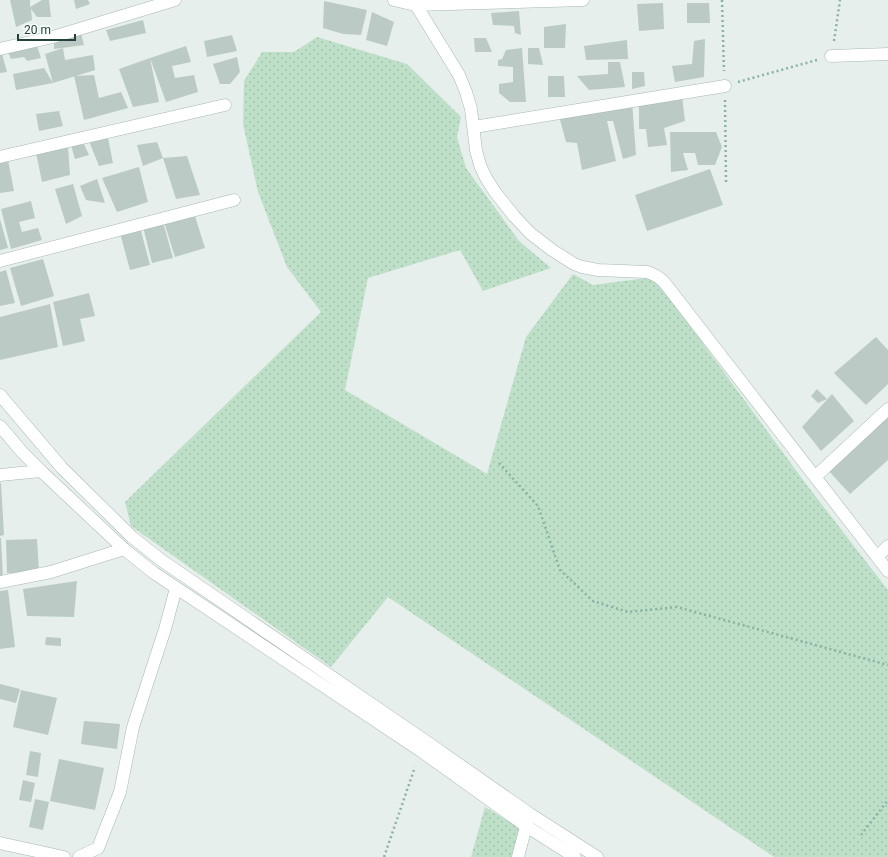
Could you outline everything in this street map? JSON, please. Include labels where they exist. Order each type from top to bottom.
[{"type":"street","points":[[0,49],[53,37],[175,0]]},
{"type":"street","points":[[394,0],[414,2],[583,0]]},
{"type":"street","points":[[414,2],[459,75],[471,109],[476,150],[480,166],[495,192],[514,216],[530,233],[552,250],[574,264],[598,270],[647,272],[659,277],[888,571]]},
{"type":"street","points":[[832,56],[888,54]]},
{"type":"street","points":[[474,127],[725,86]]},
{"type":"street","points":[[0,157],[225,105]]},
{"type":"street","points":[[0,261],[234,200]]},
{"type":"street","points":[[0,395],[62,468],[132,537],[161,560],[530,814],[597,857]]},
{"type":"street","points":[[815,477],[888,409]]},
{"type":"street","points":[[0,426],[22,452],[41,471],[124,549],[154,573],[421,751],[526,826],[575,857]]},
{"type":"street","points":[[0,474],[41,471]]},
{"type":"street","points":[[877,557],[888,546]]},
{"type":"street","points":[[0,582],[51,572],[124,549]]},
{"type":"street","points":[[79,857],[98,848],[120,792],[133,727],[165,629],[176,588]]},
{"type":"street","points":[[518,857],[530,814]]},
{"type":"street","points":[[0,843],[64,857]]},
{"type":"path","points":[[725,86],[832,56],[840,0]]},
{"type":"path","points":[[499,463],[538,506],[560,570],[593,601],[628,612],[677,607],[888,665]]},
{"type":"path","points":[[384,857],[421,751]]},
{"type":"path","points":[[861,835],[888,800]]},
{"type":"green space","points":[[317,37],[407,64],[461,117],[457,137],[466,168],[519,241],[551,268],[483,291],[460,250],[368,278],[345,390],[487,474],[526,337],[573,274],[593,285],[654,277],[806,484],[888,590],[888,857],[774,857],[388,597],[331,667],[131,526],[125,502],[321,312],[287,267],[258,192],[243,124],[244,81],[262,52],[294,52]]},
{"type":"green space","points":[[485,807],[520,828],[512,857],[471,857]]},
{"type":"building","points":[[10,0],[30,0],[30,7],[42,0],[49,0],[51,17],[37,17],[31,9],[32,20],[16,27]]},
{"type":"building","points":[[74,0],[88,0],[90,4],[76,9]]},
{"type":"building","points":[[324,1],[367,10],[361,35],[343,34],[323,28]]},
{"type":"building","points":[[663,3],[664,29],[639,31],[637,4]]},
{"type":"building","points":[[687,3],[709,3],[710,23],[687,23]]},
{"type":"building","points":[[519,11],[521,35],[515,33],[514,26],[493,25],[491,13]]},
{"type":"building","points":[[372,12],[394,22],[387,46],[366,40]]},
{"type":"building","points":[[143,20],[146,33],[110,41],[106,30]]},
{"type":"building","points":[[566,24],[565,48],[544,48],[544,27]]},
{"type":"building","points":[[81,33],[84,45],[54,49],[54,40]]},
{"type":"building","points":[[232,35],[237,51],[207,57],[204,41]]},
{"type":"building","points":[[474,38],[486,38],[492,52],[475,52]]},
{"type":"building","points":[[705,39],[704,77],[675,82],[672,66],[692,64],[694,41]]},
{"type":"building","points":[[627,40],[628,59],[586,60],[584,46]]},
{"type":"building","points":[[37,46],[41,58],[27,61],[24,57],[11,59],[8,52]]},
{"type":"building","points":[[186,46],[191,62],[172,66],[175,78],[194,75],[198,92],[166,102],[150,58]]},
{"type":"building","points":[[63,48],[65,60],[93,55],[95,70],[53,83],[45,54]]},
{"type":"building","points":[[522,48],[526,102],[510,102],[499,93],[499,84],[513,82],[513,67],[498,66],[498,60],[502,59],[506,50]]},
{"type":"building","points":[[528,48],[539,48],[543,65],[528,64]]},
{"type":"building","points":[[2,54],[7,72],[0,73],[0,55]]},
{"type":"building","points":[[237,57],[240,72],[230,84],[220,84],[213,64]]},
{"type":"building","points":[[150,58],[159,102],[133,107],[119,69]]},
{"type":"building","points":[[608,62],[620,62],[625,87],[589,90],[577,76],[608,74]]},
{"type":"building","points":[[44,68],[53,83],[16,90],[13,74]]},
{"type":"building","points":[[632,72],[644,72],[645,86],[632,89]]},
{"type":"building","points":[[94,75],[99,98],[121,92],[128,108],[84,120],[74,76]]},
{"type":"building","points":[[548,76],[564,76],[565,97],[548,97]]},
{"type":"building","points":[[682,96],[685,121],[664,128],[667,145],[648,147],[646,129],[639,129],[639,105]]},
{"type":"building","points":[[632,101],[636,155],[623,159],[613,121],[607,121],[616,161],[582,170],[577,143],[566,142],[559,116]]},
{"type":"building","points":[[59,111],[63,126],[39,131],[36,114]]},
{"type":"building","points":[[670,132],[716,132],[722,147],[715,165],[698,165],[695,153],[683,153],[688,170],[671,172]]},
{"type":"building","points":[[108,138],[113,163],[99,166],[89,141]]},
{"type":"building","points":[[157,142],[163,158],[143,166],[137,145]]},
{"type":"building","points":[[84,144],[89,155],[75,159],[71,145]]},
{"type":"building","points":[[68,146],[70,175],[42,182],[36,153]]},
{"type":"building","points":[[187,156],[200,195],[176,199],[163,158]]},
{"type":"building","points":[[8,160],[14,191],[0,193],[0,162]]},
{"type":"building","points":[[139,167],[148,202],[117,212],[102,178]]},
{"type":"building","points":[[710,169],[723,205],[647,231],[635,195]]},
{"type":"building","points":[[97,179],[105,203],[86,200],[80,186]]},
{"type":"building","points":[[73,184],[82,216],[66,224],[55,189]]},
{"type":"building","points":[[31,201],[35,218],[19,222],[22,232],[38,228],[42,240],[11,249],[1,209]]},
{"type":"building","points":[[194,213],[205,248],[175,257],[164,222]]},
{"type":"building","points":[[0,219],[8,248],[0,250]]},
{"type":"building","points":[[163,222],[173,258],[152,263],[143,227]]},
{"type":"building","points":[[140,227],[150,265],[130,270],[120,233]]},
{"type":"building","points":[[43,259],[54,296],[21,306],[10,268]]},
{"type":"building","points":[[6,270],[15,303],[0,306],[0,272]]},
{"type":"building","points":[[89,293],[95,316],[80,319],[85,341],[63,346],[53,302]]},
{"type":"building","points":[[50,304],[58,347],[0,360],[0,317]]},
{"type":"building","points":[[876,337],[888,350],[888,384],[866,405],[834,373]]},
{"type":"building","points":[[817,389],[827,399],[818,403],[811,396]]},
{"type":"building","points":[[832,394],[854,421],[821,451],[802,427]]},
{"type":"building","points":[[888,416],[888,460],[850,494],[826,468]]},
{"type":"building","points":[[0,483],[4,535],[0,536]]},
{"type":"building","points":[[0,538],[3,578],[0,579]]},
{"type":"building","points":[[37,539],[39,572],[7,573],[6,540]]},
{"type":"building","points":[[77,581],[74,617],[27,616],[23,589]]},
{"type":"building","points":[[8,590],[15,647],[0,649],[0,591]]},
{"type":"building","points":[[46,637],[61,638],[61,646],[45,645]]},
{"type":"building","points":[[0,684],[20,689],[16,703],[0,699]]},
{"type":"building","points":[[21,690],[57,698],[48,735],[13,727]]},
{"type":"building","points":[[84,721],[120,724],[117,749],[81,744]]},
{"type":"building","points":[[30,751],[41,753],[38,777],[26,775]]},
{"type":"building","points":[[59,759],[104,768],[95,810],[50,801]]},
{"type":"building","points":[[23,780],[35,783],[31,802],[19,800]]},
{"type":"building","points":[[35,799],[49,802],[43,830],[29,827]]}]
